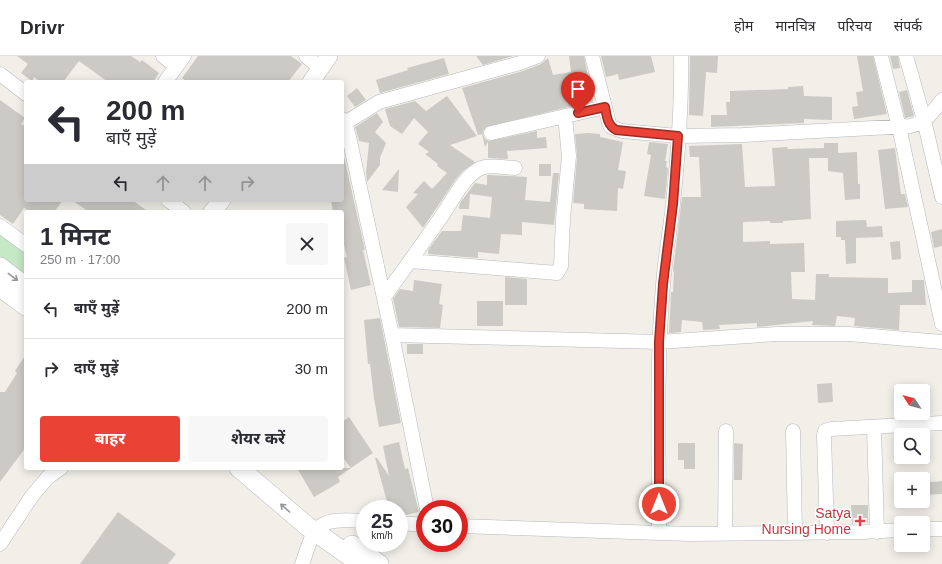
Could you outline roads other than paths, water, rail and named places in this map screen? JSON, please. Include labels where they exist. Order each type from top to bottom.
[{"type":"main road","points":[[0,267],[24,285]]},
{"type":"main road","points":[[0,287],[24,305]]},
{"type":"main road","points":[[242,470],[318,528],[361,564]]},
{"type":"main road","points":[[261,470],[318,528],[380,564]]},
{"type":"street","points":[[163,56],[180,61],[166,80]]},
{"type":"street","points":[[306,56],[325,62],[312,80]]},
{"type":"street","points":[[344,120],[379,102],[517,59],[538,56]]},
{"type":"street","points":[[592,56],[609,123],[611,127],[616,130],[678,136],[743,135],[899,127],[918,124],[940,108]]},
{"type":"street","points":[[659,533],[659,342],[663,284],[673,204],[681,81],[681,56]]},
{"type":"street","points":[[881,56],[899,127],[942,324]]},
{"type":"street","points":[[910,60],[942,197]]},
{"type":"street","points":[[0,74],[24,92]]},
{"type":"street","points":[[491,133],[605,107]]},
{"type":"street","points":[[410,261],[557,273],[561,266],[563,219],[569,156],[565,116]]},
{"type":"street","points":[[344,124],[349,137],[384,297],[425,500]]},
{"type":"street","points":[[384,297],[459,190],[474,173],[486,167],[515,168]]},
{"type":"street","points":[[171,202],[181,210]]},
{"type":"street","points":[[214,210],[220,202]]},
{"type":"street","points":[[0,226],[24,244]]},
{"type":"street","points":[[392,335],[659,342],[777,334],[849,334],[942,342]]},
{"type":"street","points":[[827,533],[825,431],[831,429],[942,423]]},
{"type":"street","points":[[874,427],[877,532]]},
{"type":"street","points":[[726,431],[726,534]]},
{"type":"street","points":[[793,431],[795,533]]},
{"type":"street","points":[[0,544],[32,496],[48,477],[58,470]]},
{"type":"street","points":[[302,564],[318,528],[340,521],[356,521]]},
{"type":"street","points":[[468,526],[726,534],[894,531]]},
{"type":"street","points":[[930,530],[942,529]]},
{"type":"place","name":"Satya Nursing Home","points":[[860,521]]}]
